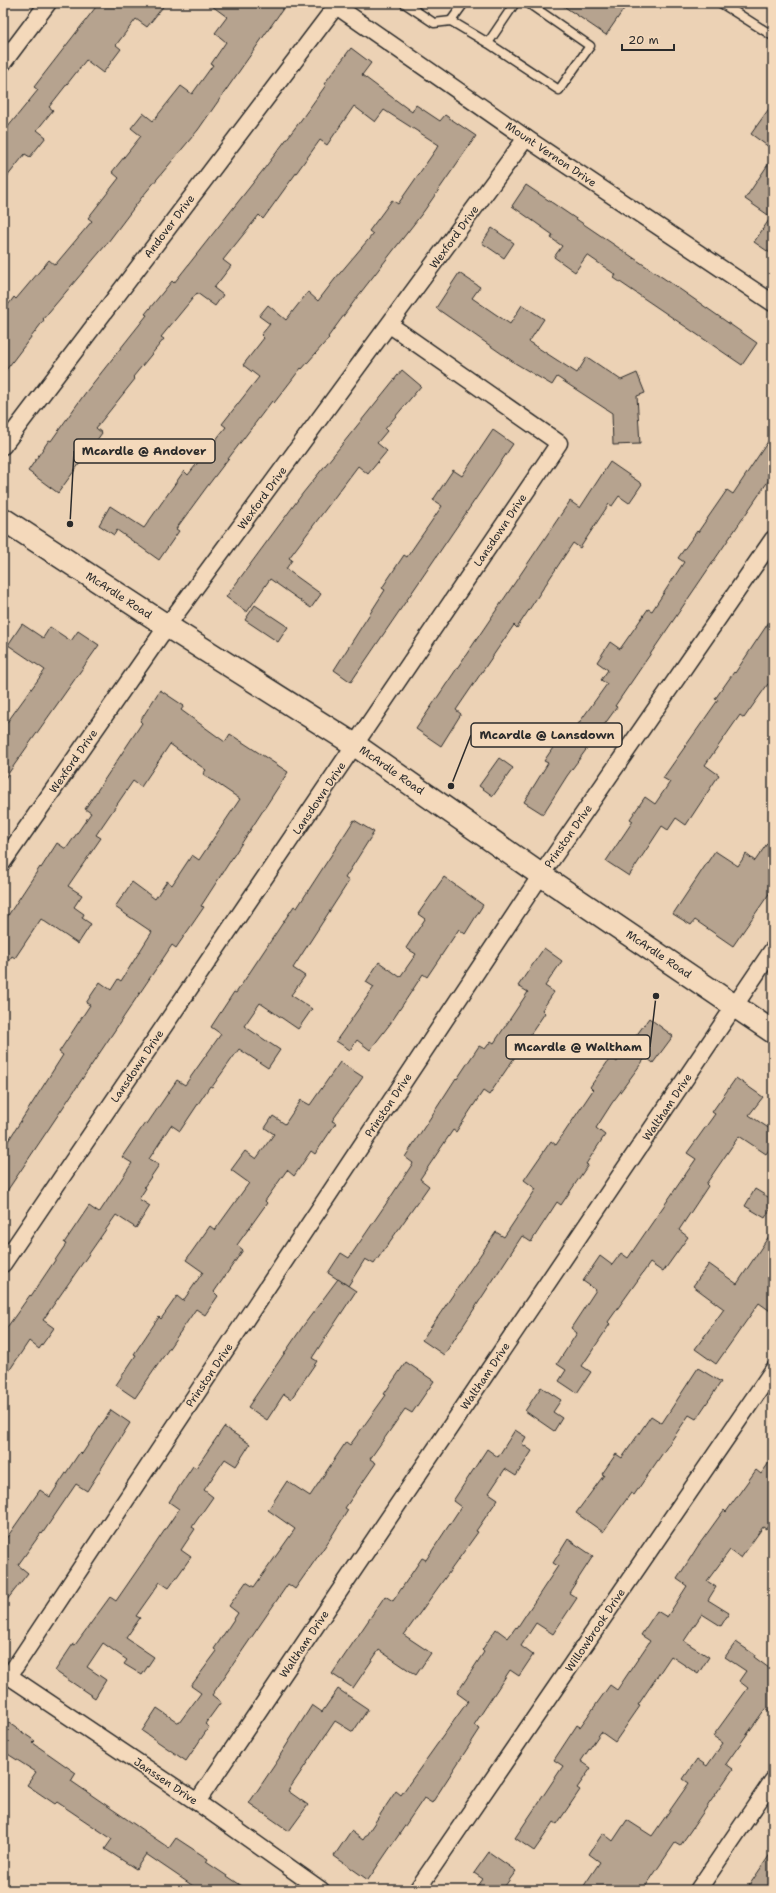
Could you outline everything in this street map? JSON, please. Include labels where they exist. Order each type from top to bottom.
[{"type":"main road","name":"McArdle Road","points":[[3,519],[168,626],[355,744],[541,874],[773,1032]]},
{"type":"street","points":[[3,63],[48,3]]},
{"type":"street","name":"Mount Vernon Drive","points":[[334,4],[526,138],[773,303]]},
{"type":"street","name":"Andover Drive","points":[[3,446],[334,4]]},
{"type":"street","name":"Wexford Drive","points":[[3,862],[168,626],[526,138]]},
{"type":"street","name":"Lansdown Drive","points":[[3,1264],[559,443],[390,325]]},
{"type":"street","name":"Prinston Drive","points":[[6,1674],[541,874],[773,539]]},
{"type":"street","name":"Waltham Drive","points":[[198,1802],[773,949]]},
{"type":"street","name":"Willowbrook Drive","points":[[417,1890],[773,1370]]},
{"type":"street","name":"Janssen Drive","points":[[6,1674],[198,1802],[321,1890]]},
{"type":"street","points":[[698,1890],[773,1780]]},
{"type":"lane","points":[[404,3],[434,23],[451,21],[488,43],[559,90],[590,46],[528,3]]},
{"type":"lane","points":[[451,21],[464,3]]},
{"type":"lane","points":[[488,43],[515,3]]},
{"type":"lane","points":[[721,3],[773,36]]},
{"type":"building","points":[[99,3],[166,3],[147,27],[136,19],[116,45],[121,49],[103,73],[86,60],[49,107],[53,110],[37,130],[46,137],[30,157],[25,154],[3,182],[3,133],[38,90],[34,87]]},
{"type":"building","points":[[208,3],[287,3],[198,130],[142,197],[105,246],[43,319],[44,320],[3,374],[3,312],[14,297],[16,299],[49,260],[55,265],[92,221],[88,218],[119,178],[112,172],[141,136],[131,128],[143,113],[153,121],[181,86],[192,94],[213,65],[211,64],[226,42],[215,33],[227,17]]},
{"type":"building","points":[[559,3],[628,3],[606,35]]},
{"type":"building","points":[[351,48],[371,63],[362,75],[412,112],[416,105],[440,121],[445,115],[476,136],[424,211],[358,296],[328,337],[329,338],[302,369],[301,368],[274,403],[272,401],[206,488],[176,529],[179,531],[159,560],[117,530],[114,535],[99,525],[110,506],[144,528],[184,471],[188,475],[226,427],[222,424],[259,377],[243,365],[264,338],[261,335],[270,324],[259,316],[268,305],[286,320],[308,292],[318,301],[373,234],[369,231],[392,200],[398,204],[439,145],[384,110],[375,122],[354,106],[327,145],[320,140],[263,219],[259,215],[223,260],[231,266],[214,288],[223,295],[215,306],[197,293],[161,337],[164,339],[133,377],[135,379],[96,428],[102,433],[58,493],[28,471],[49,440],[51,441],[86,392],[147,315],[145,314],[172,281],[174,283],[264,169],[301,120],[326,85],[324,84]]},
{"type":"building","points":[[773,103],[773,150],[751,134]]},
{"type":"building","points":[[773,157],[773,255],[754,242],[771,217],[745,199]]},
{"type":"building","points":[[526,185],[757,343],[742,365],[614,278],[616,275],[587,255],[575,272],[554,257],[562,246],[551,238],[553,235],[512,206]]},
{"type":"building","points":[[492,228],[514,243],[504,258],[482,243]]},
{"type":"building","points":[[459,273],[480,287],[472,298],[510,324],[522,305],[544,319],[529,342],[577,373],[587,357],[621,380],[637,373],[645,393],[637,396],[640,444],[613,445],[612,413],[557,377],[552,385],[515,363],[436,308]]},
{"type":"building","points":[[402,370],[421,386],[385,429],[387,431],[377,443],[387,451],[368,474],[358,466],[289,558],[292,560],[286,569],[321,594],[311,608],[270,579],[247,612],[226,597],[303,493]]},
{"type":"building","points":[[493,430],[513,444],[351,682],[334,670],[385,590],[382,588],[404,555],[407,557],[442,506],[433,500],[453,470],[462,476]]},
{"type":"building","points":[[773,434],[773,474],[615,706],[617,707],[567,776],[543,814],[524,802],[548,763],[544,761],[565,730],[571,734],[607,684],[601,680],[608,670],[597,662],[610,642],[620,649],[648,609],[652,611],[684,562],[678,558],[727,490],[733,494]]},
{"type":"building","points":[[610,462],[642,484],[629,503],[619,496],[612,506],[609,504],[580,548],[573,543],[517,628],[514,625],[456,710],[461,714],[441,746],[416,729],[570,501],[580,508]]},
{"type":"building","points":[[255,605],[288,627],[278,642],[245,620]]},
{"type":"building","points":[[773,616],[773,687],[768,684],[744,718],[740,715],[705,765],[719,775],[686,825],[676,818],[668,830],[662,826],[629,876],[606,861],[633,821],[630,819],[645,797],[655,804],[670,782],[663,778],[718,700],[715,699],[734,672],[735,673]]},
{"type":"building","points":[[22,624],[43,638],[50,627],[71,641],[78,631],[99,645],[3,781],[3,728],[45,670],[8,645]]},
{"type":"building","points":[[160,690],[184,706],[181,710],[225,742],[230,734],[288,772],[201,906],[204,907],[176,948],[172,945],[3,1197],[3,1149],[63,1055],[59,1052],[90,1005],[86,1003],[100,982],[111,990],[118,979],[121,981],[152,932],[115,907],[132,882],[155,899],[167,881],[172,885],[192,855],[199,860],[240,799],[203,774],[206,770],[170,744],[141,787],[133,781],[96,835],[101,838],[68,886],[82,895],[74,907],[84,914],[82,918],[91,924],[78,944],[41,919],[15,958],[12,956],[3,969],[3,923],[57,843],[66,849],[91,813],[85,809],[142,723],[140,721]]},
{"type":"building","points":[[499,758],[513,768],[493,796],[479,786]]},
{"type":"building","points":[[354,820],[374,832],[345,878],[349,881],[293,968],[305,976],[291,995],[312,1009],[298,1029],[260,1003],[244,1026],[280,1050],[268,1068],[239,1049],[212,1087],[210,1086],[180,1131],[171,1125],[149,1159],[159,1165],[144,1187],[146,1188],[139,1199],[150,1206],[136,1228],[116,1215],[43,1320],[54,1328],[39,1349],[29,1341],[3,1380],[3,1333],[30,1295],[31,1296],[66,1244],[64,1243],[89,1206],[99,1213],[132,1163],[122,1157],[177,1080],[185,1085],[221,1034],[211,1027],[234,992],[236,993],[294,906],[297,908]]},
{"type":"building","points":[[773,835],[773,888],[733,946],[695,920],[691,925],[673,914],[715,851],[738,866],[746,854],[755,861]]},
{"type":"building","points":[[444,877],[483,905],[465,934],[459,929],[427,977],[423,974],[390,1024],[370,1050],[357,1040],[350,1050],[336,1041],[374,987],[366,982],[379,962],[400,977],[416,954],[406,948],[425,919],[418,914]]},
{"type":"building","points":[[544,948],[562,961],[545,986],[554,992],[542,1010],[545,1013],[489,1095],[483,1091],[456,1132],[453,1130],[420,1179],[429,1186],[374,1264],[365,1259],[348,1286],[328,1273],[341,1253],[349,1258],[392,1195],[413,1163],[405,1157],[456,1078],[457,1079],[479,1046],[485,1049],[491,1041],[494,1043],[528,992],[518,986]]},
{"type":"building","points":[[649,1018],[673,1036],[653,1063],[646,1057],[612,1103],[596,1128],[605,1135],[586,1164],[588,1165],[561,1205],[557,1202],[531,1242],[522,1236],[444,1355],[422,1340],[496,1232],[504,1237],[536,1189],[524,1180],[551,1141],[556,1145],[593,1090],[590,1087],[611,1057],[617,1062]]},
{"type":"building","points":[[340,1062],[363,1077],[332,1121],[336,1123],[315,1154],[311,1151],[294,1176],[287,1170],[265,1201],[267,1203],[237,1245],[243,1250],[214,1292],[218,1296],[205,1315],[196,1309],[135,1398],[116,1385],[136,1355],[134,1354],[159,1317],[161,1319],[177,1296],[183,1301],[203,1272],[186,1260],[210,1226],[215,1230],[249,1183],[231,1170],[245,1151],[256,1159],[274,1134],[265,1128],[273,1116],[285,1124],[301,1100],[310,1105]]},
{"type":"building","points":[[736,1078],[763,1097],[749,1115],[773,1131],[773,1144],[766,1154],[739,1136],[706,1184],[708,1186],[679,1230],[688,1237],[663,1272],[650,1263],[608,1322],[610,1324],[582,1366],[591,1372],[577,1393],[559,1381],[566,1370],[557,1364],[577,1333],[571,1328],[596,1290],[583,1281],[600,1256],[612,1265],[621,1253],[628,1258],[696,1159],[687,1153],[715,1114],[712,1112]]},
{"type":"building","points":[[755,1189],[773,1200],[773,1204],[765,1218],[745,1206]]},
{"type":"building","points":[[773,1230],[773,1313],[759,1303],[716,1364],[695,1349],[724,1309],[693,1286],[709,1264],[737,1284]]},
{"type":"building","points":[[338,1279],[356,1291],[312,1358],[317,1361],[291,1399],[284,1394],[267,1420],[248,1407],[303,1326]]},
{"type":"building","points":[[406,1362],[434,1381],[412,1413],[405,1409],[370,1459],[376,1463],[345,1508],[348,1510],[328,1542],[295,1589],[288,1584],[212,1695],[221,1702],[205,1724],[209,1727],[186,1761],[142,1731],[157,1708],[179,1723],[201,1693],[191,1686],[217,1651],[214,1649],[238,1613],[229,1606],[246,1582],[254,1587],[295,1529],[268,1510],[287,1481],[310,1496],[346,1442],[350,1445],[386,1395],[384,1394]]},
{"type":"building","points":[[698,1368],[721,1382],[696,1419],[689,1415],[634,1495],[631,1493],[603,1532],[576,1513],[604,1475],[602,1474],[616,1454],[622,1458],[651,1416],[662,1423]]},
{"type":"building","points":[[541,1387],[561,1400],[553,1412],[562,1418],[554,1431],[525,1411]]},
{"type":"building","points":[[111,1410],[130,1423],[87,1491],[76,1484],[42,1534],[41,1533],[18,1565],[28,1573],[3,1605],[3,1543],[40,1490],[50,1497],[80,1452],[82,1454]]},
{"type":"building","points":[[224,1427],[250,1444],[236,1466],[225,1459],[204,1490],[213,1497],[192,1527],[195,1529],[181,1550],[191,1557],[169,1588],[160,1582],[136,1616],[140,1618],[126,1638],[154,1657],[142,1675],[124,1664],[127,1660],[103,1643],[87,1667],[106,1680],[95,1698],[55,1671],[73,1644],[75,1645],[110,1597],[116,1601],[179,1509],[169,1502],[193,1466],[196,1468]]},
{"type":"building","points":[[515,1430],[526,1437],[522,1444],[532,1451],[516,1476],[505,1469],[489,1493],[498,1499],[476,1531],[478,1532],[404,1635],[431,1653],[416,1675],[379,1650],[353,1688],[332,1674],[385,1596],[393,1601],[422,1558],[426,1560],[461,1507],[453,1501],[487,1449],[498,1457]]},
{"type":"building","points":[[773,1457],[773,1519],[766,1529],[763,1527],[741,1558],[730,1550],[707,1581],[716,1587],[708,1600],[729,1613],[721,1626],[702,1614],[684,1641],[709,1657],[698,1674],[671,1656],[638,1705],[640,1706],[615,1742],[601,1732],[581,1761],[591,1768],[577,1788],[580,1790],[557,1824],[554,1822],[534,1851],[515,1838],[563,1766],[554,1760],[577,1725],[580,1727],[610,1685],[617,1690],[650,1641],[641,1635],[657,1611],[667,1617],[687,1586],[677,1579],[698,1546],[724,1510],[726,1512],[756,1470],[761,1474]]},
{"type":"building","points":[[568,1539],[593,1556],[569,1593],[577,1598],[553,1634],[536,1623],[521,1646],[533,1655],[519,1676],[510,1670],[474,1725],[480,1729],[432,1803],[424,1798],[368,1880],[334,1856],[351,1831],[363,1840],[396,1791],[401,1795],[468,1701],[457,1693],[484,1652],[482,1650],[496,1629],[508,1638],[516,1627],[517,1628],[558,1566],[553,1563]]},
{"type":"building","points":[[736,1642],[755,1655],[754,1657],[773,1671],[773,1715],[765,1709],[726,1764],[733,1769],[680,1846],[675,1843],[643,1890],[581,1890],[600,1862],[589,1854],[603,1833],[613,1841],[627,1820],[652,1836],[689,1783],[683,1779],[697,1759],[707,1766],[723,1743],[713,1736],[748,1688],[739,1681],[746,1671],[725,1657]]},
{"type":"building","points":[[338,1689],[368,1709],[353,1732],[335,1721],[288,1791],[308,1805],[289,1831],[249,1803],[280,1757],[312,1705],[322,1712]]},
{"type":"building","points":[[3,1719],[35,1741],[33,1743],[76,1773],[71,1781],[169,1848],[176,1838],[208,1859],[206,1862],[248,1890],[199,1890],[146,1854],[136,1869],[105,1849],[112,1839],[57,1802],[55,1804],[27,1785],[36,1772],[3,1751]]},
{"type":"building","points":[[773,1850],[773,1890],[746,1890]]},
{"type":"building","points":[[489,1852],[516,1871],[502,1890],[475,1890],[483,1879],[474,1873]]},
{"type":"place","name":"Mcardle @ Andover","points":[[70,524]]},
{"type":"place","name":"Mcardle @ Lansdown","points":[[451,786]]},
{"type":"place","name":"Mcardle @ Waltham","points":[[656,996]]}]
